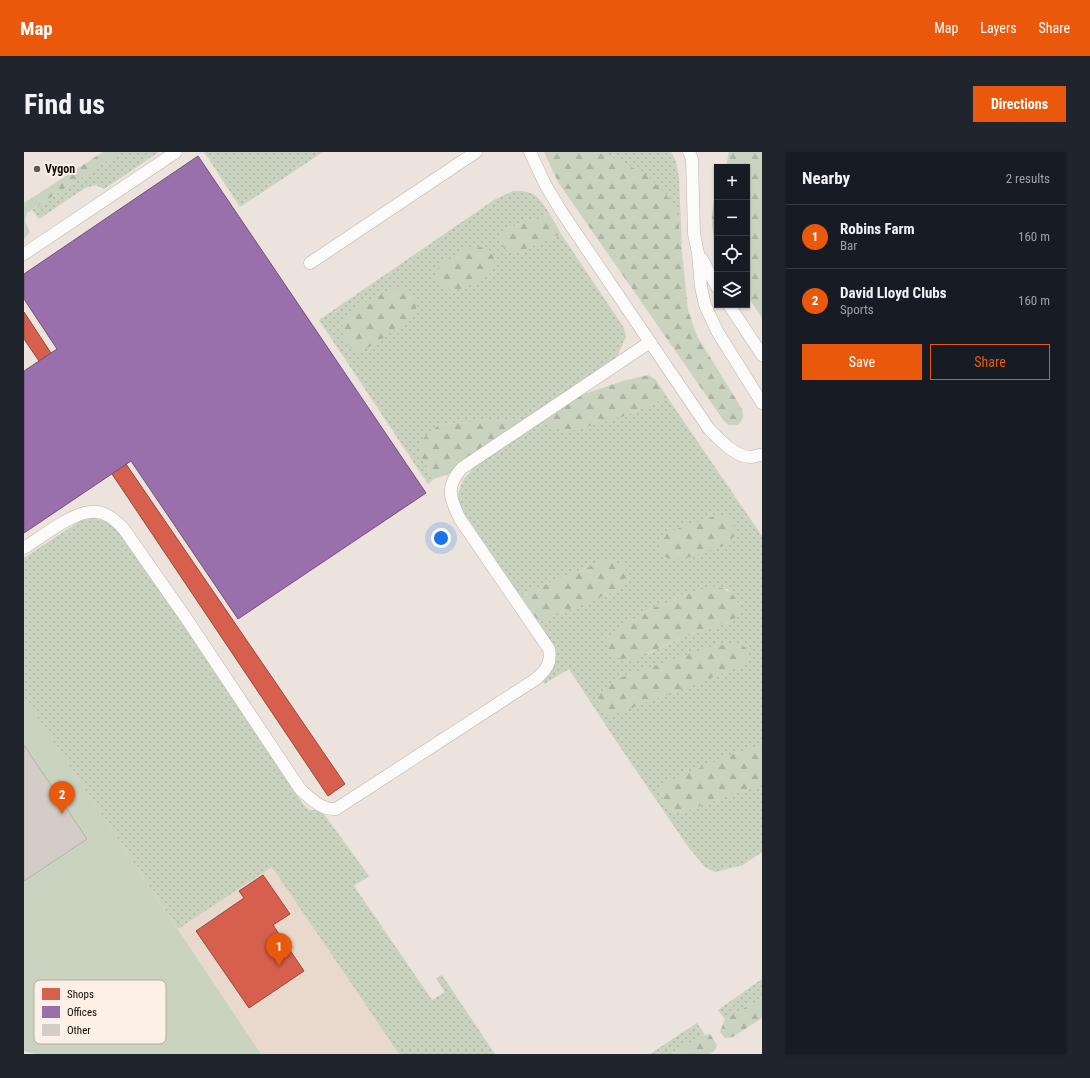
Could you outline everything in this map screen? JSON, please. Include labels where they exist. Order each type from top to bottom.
[{"type":"lane","points":[[24,254],[176,152]]},
{"type":"lane","points":[[310,263],[476,152]]},
{"type":"lane","points":[[530,152],[545,184],[561,211],[709,429],[727,446],[741,454],[751,457],[761,456]]},
{"type":"lane","points":[[692,154],[694,234],[698,253],[701,287],[707,313],[762,404]]},
{"type":"lane","points":[[698,253],[714,282]]},
{"type":"lane","points":[[731,308],[762,355]]},
{"type":"lane","points":[[24,548],[75,516],[90,512],[101,513],[113,518],[123,528],[186,618],[300,789],[312,800],[322,806],[331,810],[336,809],[536,679],[544,672],[551,657],[549,649],[460,519],[452,503],[450,492],[454,476],[462,468],[650,342]]},
{"type":"shaded area","points":[[272,867],[399,1054],[261,1054],[178,929]]},
{"type":"green space","points":[[103,152],[120,152],[27,213],[25,221],[30,232],[24,239],[24,203]]},
{"type":"green space","points":[[120,152],[159,152],[104,189],[96,185],[85,188],[39,219],[32,210]]},
{"type":"green space","points":[[204,152],[323,152],[240,207]]},
{"type":"green space","points":[[544,152],[602,152],[647,175],[666,194],[678,215],[688,310],[697,336],[742,409],[743,418],[738,425],[729,425],[724,421],[558,182]]},
{"type":"green space","points":[[602,152],[671,152],[676,161],[679,178],[682,251],[678,215]]},
{"type":"green space","points":[[729,152],[762,152],[762,318],[750,300],[750,164],[727,164]]},
{"type":"green space","points":[[513,191],[531,193],[539,199],[550,214],[506,229],[514,254],[561,234],[624,328],[626,337],[618,354],[608,366],[526,419],[453,423],[438,426],[422,458],[434,479],[428,484],[319,320],[494,200]]},
{"type":"green space","points":[[714,202],[714,236],[712,226]]},
{"type":"green space","points":[[550,214],[561,234],[514,254],[504,249],[501,238],[506,229]]},
{"type":"green space","points":[[484,247],[493,255],[494,258],[491,273],[464,288],[451,291],[440,285],[436,278],[439,264],[466,249]]},
{"type":"green space","points":[[398,287],[410,294],[417,306],[411,319],[363,351],[353,352],[341,331],[344,319],[366,302]]},
{"type":"green space","points":[[648,375],[656,380],[667,397],[622,417],[567,432],[553,428],[545,418],[575,397],[623,381]]},
{"type":"green space","points":[[667,397],[762,536],[762,746],[735,753],[661,789],[664,804],[673,811],[688,810],[762,784],[762,852],[743,865],[715,872],[705,867],[689,848],[569,669],[544,684],[543,681],[552,670],[554,652],[539,622],[623,588],[603,561],[520,595],[460,507],[458,494],[463,480],[476,465],[545,418],[622,417]],"holes":[[[727,589],[739,604],[729,622],[685,636],[648,654],[606,639],[649,609],[670,603],[694,591]]]},
{"type":"green space","points":[[526,419],[476,465],[434,479],[422,458],[420,444],[427,434],[438,426],[453,423]]},
{"type":"green space","points":[[724,516],[733,524],[736,535],[723,546],[686,558],[669,559],[662,555],[661,543],[668,532],[712,517]]},
{"type":"green space","points":[[92,518],[105,521],[114,526],[130,543],[303,804],[309,810],[321,810],[369,876],[354,886],[432,1000],[445,992],[436,978],[442,975],[495,1054],[399,1054],[272,867],[178,929],[24,698],[24,558],[80,521]]},
{"type":"green space","points":[[603,561],[615,561],[625,567],[628,579],[623,588],[539,622],[520,595]]},
{"type":"green space","points":[[708,586],[715,586],[731,593],[738,602],[740,615],[729,622],[685,636],[636,659],[621,660],[608,651],[606,639],[649,609],[670,603]]},
{"type":"green space","points":[[729,644],[742,645],[747,649],[746,661],[734,669],[608,717],[599,705],[599,696],[617,679],[712,646]]},
{"type":"green space","points":[[24,698],[261,1054],[35,1054],[24,1051]]},
{"type":"green space","points":[[762,746],[762,784],[688,810],[673,811],[664,805],[661,789],[667,782],[735,753]]},
{"type":"green space","points":[[762,979],[762,998],[725,1019],[718,1010]]},
{"type":"green space","points":[[762,998],[762,1018],[733,1037],[725,1038],[720,1032],[725,1019]]},
{"type":"green space","points":[[697,1023],[705,1035],[698,1037],[673,1054],[650,1054]]},
{"type":"green space","points":[[710,1034],[717,1045],[715,1050],[710,1054],[673,1054],[698,1037]]},
{"type":"building: Shops","points":[[24,312],[51,353],[39,361],[24,339]]},
{"type":"building: Shops","points":[[126,464],[345,784],[328,796],[112,474]]},
{"type":"building: Shops","points":[[263,875],[290,914],[273,925],[304,971],[249,1008],[196,931],[244,898],[239,891]]},
{"type":"building: Offices","points":[[198,156],[426,493],[238,619],[131,461],[24,533],[24,371],[57,349],[24,299],[24,274]]},
{"type":"building: Other","points":[[24,745],[87,839],[24,881]]},
{"type":"place","name":"Vygon","points":[[37,169]]},
{"type":"place","name":"David Lloyd Clubs","points":[[62,814]]},
{"type":"place","name":"Robins Farm","points":[[279,966]]}]
